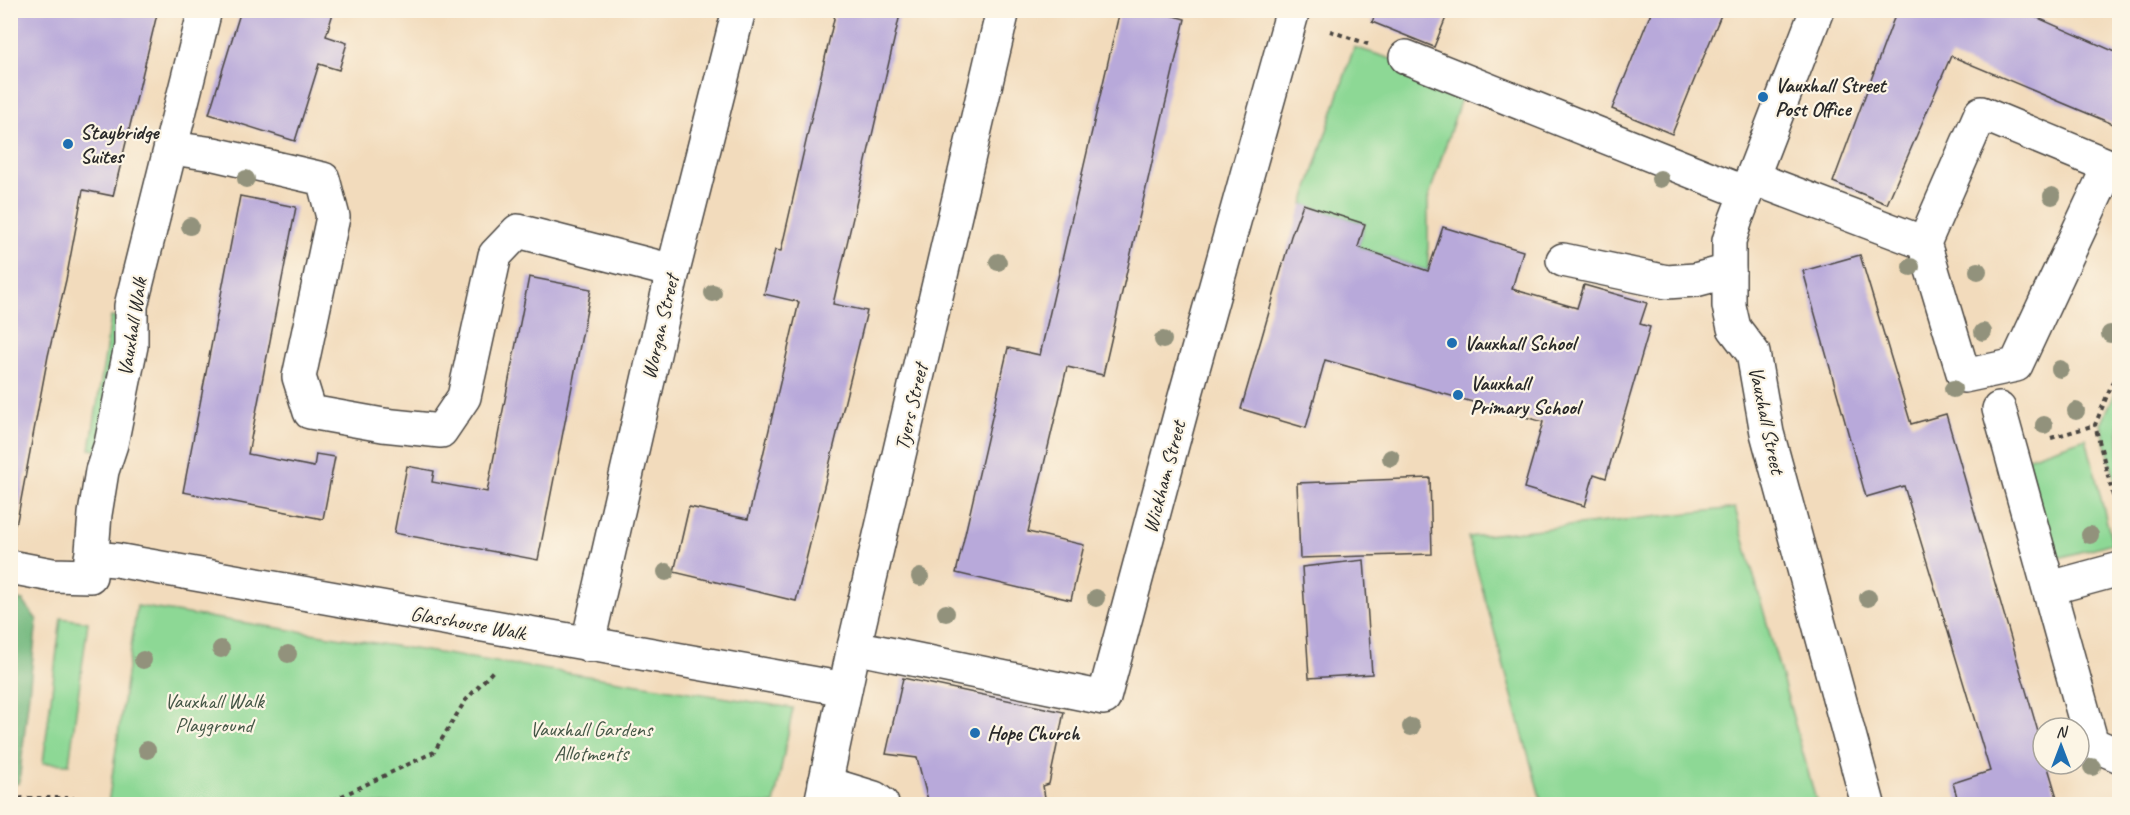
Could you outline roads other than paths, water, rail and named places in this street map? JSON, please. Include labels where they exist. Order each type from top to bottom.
[{"type":"street","name":"Vauxhall Walk","points":[[90,567],[102,471],[111,444],[131,346],[131,306],[205,10]]},
{"type":"street","name":"Worgan Street","points":[[588,645],[673,272],[739,10]]},
{"type":"street","name":"Tyers Street","points":[[823,794],[845,689],[1003,10]]},
{"type":"street","name":"Vauxhall Street","points":[[1817,10],[1729,241],[1729,306],[1734,328],[1753,353],[1767,433],[1868,804]]},
{"type":"street","name":"Wickham Street","points":[[855,647],[1104,698],[1292,14]]},
{"type":"street","points":[[1406,57],[1750,185],[1924,243]]},
{"type":"street","points":[[1982,113],[2109,166],[2016,364],[1964,376],[1924,243],[1982,113]]},
{"type":"street","points":[[171,148],[214,154],[323,179],[333,217],[299,377],[309,412],[383,425],[441,431],[464,398],[495,255],[518,231],[673,272]]},
{"type":"street","points":[[1563,260],[1667,282],[1695,279],[1729,271]]},
{"type":"street","points":[[1998,409],[2092,744],[2120,756]]},
{"type":"street","name":"Glasshouse Walk","points":[[10,567],[52,575],[116,560],[845,689]]},
{"type":"street","points":[[2050,588],[2120,569]]},
{"type":"street","points":[[823,794],[858,792],[882,804]]},
{"type":"place","name":"Vauxhall Street Post Office","points":[[1763,97]]},
{"type":"place","name":"Staybridge Suites","points":[[68,144]]},
{"type":"place","name":"Vauxhall School","points":[[1452,343]]},
{"type":"place","name":"Vauxhall Primary School","points":[[1458,395]]},
{"type":"place","name":"Hope Church","points":[[975,733]]},
{"type":"park label","name":"Vauxhall Walk Playground","points":[[214,713]]},
{"type":"park label","name":"Vauxhall Gardens Allotments","points":[[591,741]]}]
